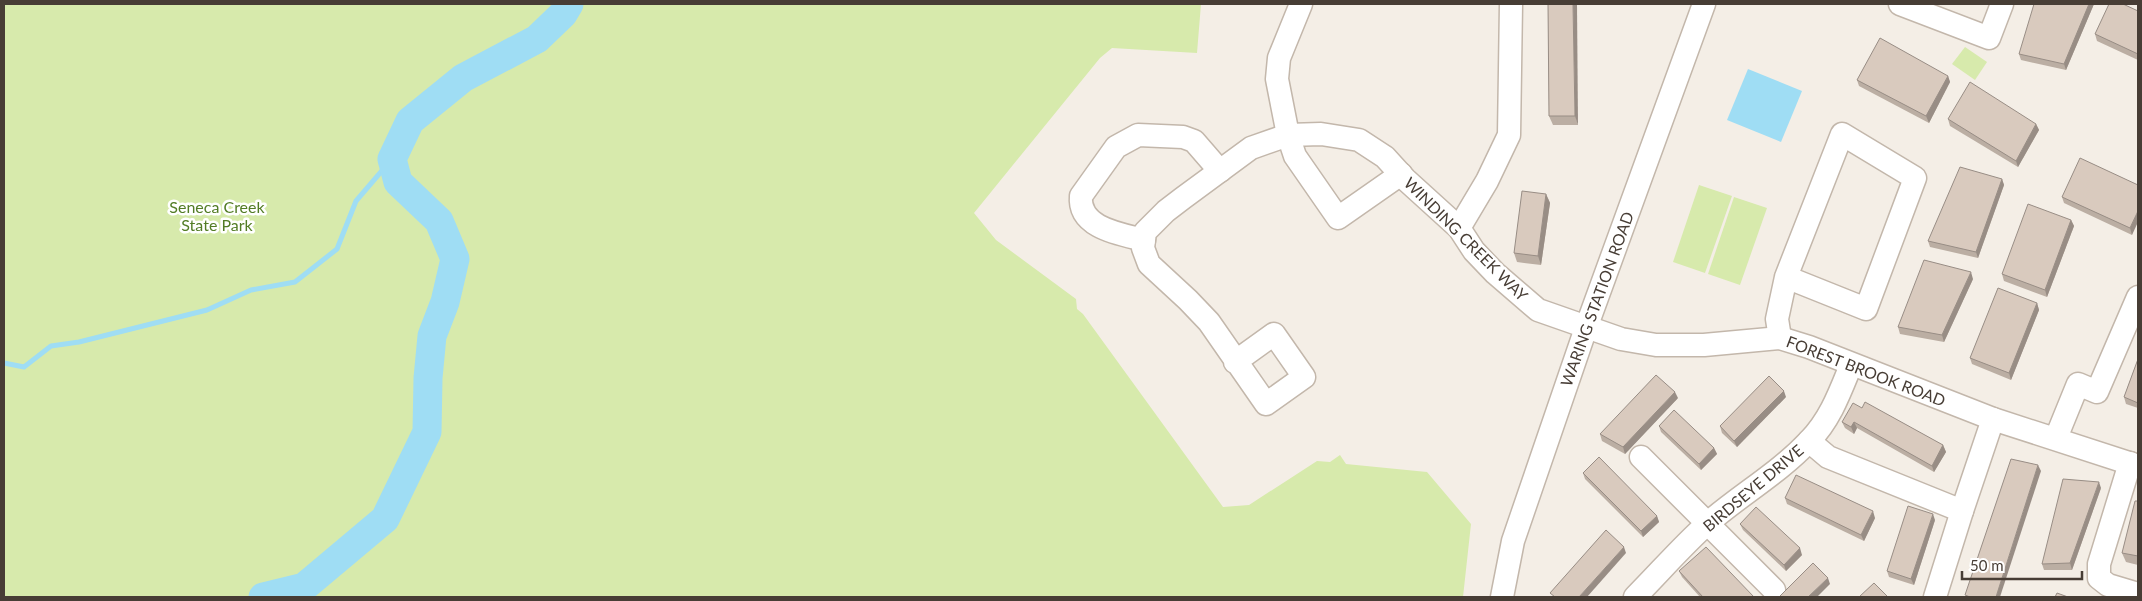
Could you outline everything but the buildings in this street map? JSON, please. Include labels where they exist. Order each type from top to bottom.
[{"type":"street","points":[[1288,135],[1278,79],[1279,58],[1301,4]]},
{"type":"street","points":[[1459,228],[1487,181],[1509,135],[1511,4]]},
{"type":"street","name":"WARING STATION ROAD","points":[[1502,597],[1513,542],[1586,328],[1704,4]]},
{"type":"street","points":[[1900,4],[1989,38],[2002,4]]},
{"type":"street","name":"WINDING CREEK WAY","points":[[1144,240],[1145,232],[1166,212],[1251,148],[1288,135],[1321,134],[1359,140],[1385,157],[1459,228],[1474,251],[1495,273],[1538,310],[1586,328]]},
{"type":"street","points":[[1780,338],[1777,319],[1786,277],[1842,134],[1915,178],[1866,309],[1786,277]]},
{"type":"street","points":[[1220,171],[1194,141],[1183,137],[1138,135],[1116,147],[1081,196],[1080,204],[1086,215],[1099,226],[1144,240],[1143,248],[1149,264],[1209,322],[1235,362]]},
{"type":"street","name":"WINDING CREEK WAY","points":[[1288,135],[1295,156],[1338,218],[1401,174]]},
{"type":"street","points":[[2056,438],[2078,384],[2097,392],[2138,298]]},
{"type":"street","name":"FOREST BROOK ROAD","points":[[1586,328],[1621,339],[1664,346],[1704,346],[1780,338],[1809,347],[1993,419],[2134,464]]},
{"type":"street","name":"BIRDSEYE DRIVE","points":[[1635,597],[1707,524],[1752,490],[1809,441],[1838,399],[1851,364]]},
{"type":"street","points":[[1935,597],[1993,419]]},
{"type":"street","points":[[1809,441],[1828,457],[1962,511]]},
{"type":"street","points":[[1641,458],[1774,590]]},
{"type":"street","points":[[2134,464],[2099,564],[2099,578],[2108,585],[2138,594]]},
{"type":"green space","name":"Seneca Creek State Park","points":[[4,4],[1201,4],[1197,53],[1112,48],[1100,58],[974,213],[996,240],[1076,299],[1077,309],[1083,314],[1223,507],[1249,505],[1317,461],[1330,462],[1340,455],[1346,464],[1427,472],[1471,524],[1463,597],[4,597]]},
{"type":"green space","points":[[1965,47],[1987,62],[1975,80],[1952,64]]},
{"type":"green space","points":[[1699,185],[1732,196],[1705,273],[1673,262]]},
{"type":"green space","points":[[1734,197],[1767,208],[1740,285],[1708,274]]},
{"type":"water","points":[[1748,69],[1802,91],[1781,142],[1727,120]]},
{"type":"waterway","points":[[263,597],[304,587],[385,519],[427,432],[428,378],[432,336],[445,302],[455,259],[439,221],[398,182],[392,159],[410,121],[463,78],[537,39],[563,14],[569,4]]},
{"type":"waterway","points":[[4,363],[24,367],[51,346],[79,342],[207,310],[251,290],[295,282],[337,249],[356,201],[392,159]]}]
